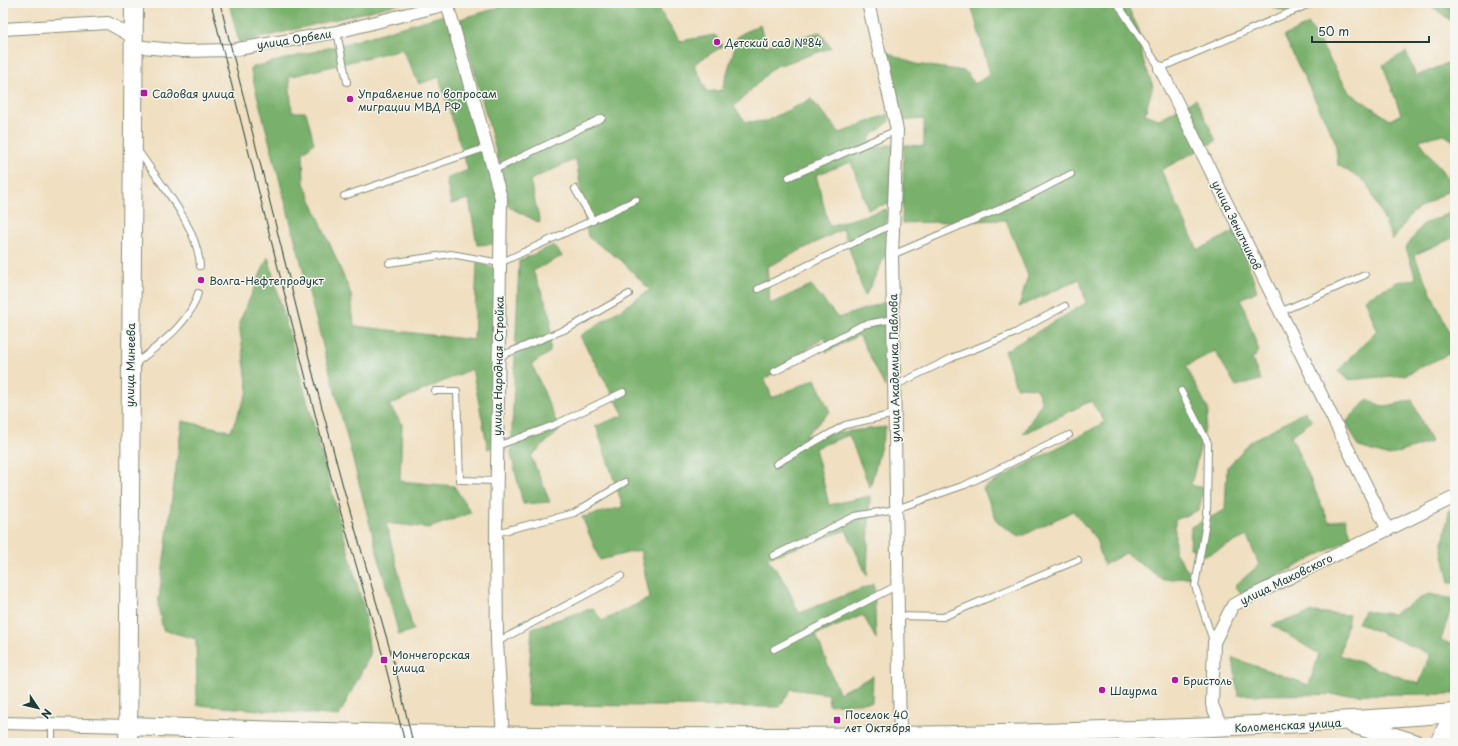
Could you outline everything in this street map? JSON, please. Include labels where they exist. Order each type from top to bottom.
[{"type":"main road","name":"улица Минеева","points":[[128,734],[134,3]]},
{"type":"main road","points":[[1343,720],[1454,714]]},
{"type":"main road","points":[[1439,743],[1454,714]]},
{"type":"main road","name":"Коломенская улица","points":[[128,734],[503,737],[900,737],[1222,728],[1343,720],[1414,743]]},
{"type":"main road","points":[[128,734],[136,743]]},
{"type":"street","name":"улица Орбели","points":[[133,42],[183,51],[223,51],[337,32],[449,3]]},
{"type":"street","name":"улица Народная Стройка","points":[[449,3],[501,198],[496,533],[497,642],[503,737]]},
{"type":"street","name":"улица Академика Павлова","points":[[868,3],[897,130],[892,255],[900,737]]},
{"type":"street","points":[[3,29],[108,23],[133,42]]},
{"type":"street","name":"улица Зенитчиков","points":[[1160,68],[1388,530]]},
{"type":"street","name":"улица Маковского","points":[[1222,728],[1212,705],[1214,642],[1233,605],[1455,497]]},
{"type":"street","points":[[3,724],[52,725],[128,734]]},
{"type":"lane","points":[[1117,3],[1160,68],[1312,3]]},
{"type":"lane","points":[[337,32],[347,82]]},
{"type":"lane","points":[[494,170],[602,118]]},
{"type":"lane","points":[[789,177],[897,130]]},
{"type":"lane","points":[[132,143],[178,209],[194,237],[200,266]]},
{"type":"lane","points":[[344,196],[488,147]]},
{"type":"lane","points":[[892,255],[1023,199],[1071,174]]},
{"type":"lane","points":[[575,189],[593,221]]},
{"type":"lane","points":[[389,263],[451,254],[500,263],[636,200]]},
{"type":"lane","points":[[758,289],[893,224]]},
{"type":"lane","points":[[1280,312],[1365,275]]},
{"type":"lane","points":[[130,367],[170,336],[195,302],[198,293]]},
{"type":"lane","points":[[498,357],[571,327],[629,294]]},
{"type":"lane","points":[[894,386],[954,357],[1013,334],[1065,306]]},
{"type":"lane","points":[[774,372],[862,325],[893,319]]},
{"type":"lane","points":[[435,392],[457,391],[460,480],[496,481]]},
{"type":"lane","points":[[1181,391],[1208,443],[1207,516],[1195,586],[1214,642]]},
{"type":"lane","points":[[497,446],[554,425],[623,392]]},
{"type":"lane","points":[[776,464],[845,425],[894,414]]},
{"type":"lane","points":[[773,556],[855,516],[896,510],[965,485],[1069,436]]},
{"type":"lane","points":[[496,533],[574,513],[625,482]]},
{"type":"lane","points":[[898,616],[943,617],[1078,560]]},
{"type":"lane","points":[[497,642],[621,576]]},
{"type":"lane","points":[[774,649],[898,585]]},
{"type":"lane","points":[[52,725],[52,743]]},
{"type":"green space","points":[[229,3],[403,3],[239,43]]},
{"type":"green space","points":[[515,3],[667,3],[658,7],[680,41],[715,35],[723,46],[694,64],[707,92],[722,90],[738,36],[760,24],[765,46],[820,32],[831,48],[774,67],[734,107],[746,122],[766,121],[811,99],[840,133],[888,114],[890,121],[870,137],[869,149],[894,144],[890,203],[868,209],[851,162],[816,175],[829,226],[887,209],[885,256],[865,297],[843,229],[767,267],[770,304],[811,285],[838,318],[885,302],[885,387],[859,335],[826,352],[826,336],[765,379],[772,398],[815,379],[830,412],[805,436],[886,427],[870,488],[849,435],[815,448],[829,505],[870,496],[867,576],[846,530],[767,558],[784,580],[799,613],[874,584],[876,639],[863,615],[816,635],[839,693],[873,676],[872,702],[829,705],[828,694],[791,689],[780,707],[527,705],[532,628],[593,608],[602,621],[650,598],[640,550],[600,560],[582,517],[623,507],[596,426],[624,415],[580,336],[650,290],[621,260],[588,237],[576,159],[530,180],[540,223],[509,207],[503,177],[460,19]]},
{"type":"green space","points":[[976,3],[1126,3],[1139,30],[1143,60],[1153,86],[1145,114],[1159,119],[1196,99],[1216,141],[1161,170],[1198,250],[1237,230],[1257,291],[1241,299],[1259,351],[1252,360],[1261,380],[1236,386],[1215,351],[1186,366],[1209,411],[1191,485],[1204,488],[1199,510],[1175,520],[1175,552],[1192,577],[1163,580],[1126,553],[1104,565],[1096,539],[1073,511],[1020,537],[998,523],[983,488],[1105,422],[1091,401],[1023,434],[1042,402],[1036,388],[1016,387],[1005,351],[1086,303],[1080,279],[1019,307],[1028,276],[1006,220],[902,223],[904,145],[924,146],[924,119],[899,121],[884,51],[915,64],[965,71],[975,84],[990,74],[972,8]]},
{"type":"green space","points":[[1270,3],[1303,3],[1286,12],[1272,7]]},
{"type":"green space","points":[[1428,3],[1455,3],[1455,24]]},
{"type":"green space","points":[[447,14],[498,199],[495,244],[477,245],[469,199],[451,204],[446,179],[468,170],[439,77],[419,84],[402,49],[289,77],[292,112],[306,112],[314,143],[303,153],[304,183],[351,294],[354,326],[474,340],[477,262],[496,269],[494,447],[488,449],[472,369],[389,405],[402,424],[400,481],[454,486],[471,513],[429,528],[386,523],[413,630],[399,635],[250,68],[347,43]]},
{"type":"green space","points":[[1309,24],[1349,92],[1390,120],[1401,114],[1383,65],[1406,52],[1416,76],[1455,60],[1455,142],[1443,134],[1419,140],[1454,187],[1412,213],[1393,240],[1367,183],[1338,165],[1335,141],[1284,36]]},
{"type":"green space","points":[[1455,211],[1455,237],[1414,255],[1449,332],[1455,329],[1455,351],[1405,375],[1348,380],[1338,371],[1377,330],[1365,299],[1397,282],[1416,279],[1406,248],[1423,224]]},
{"type":"green space","points":[[554,245],[562,256],[533,271],[551,316],[550,352],[532,364],[560,430],[531,456],[550,502],[523,504],[511,453],[519,261]]},
{"type":"green space","points":[[268,257],[365,613],[370,655],[339,716],[197,705],[196,639],[163,630],[158,605],[182,421],[231,431],[248,390],[239,323]]},
{"type":"green space","points":[[1368,399],[1383,407],[1412,400],[1431,442],[1389,456],[1359,447],[1346,422]]},
{"type":"green space","points":[[1305,411],[1312,421],[1291,436],[1329,522],[1345,518],[1352,538],[1242,594],[1235,586],[1259,565],[1247,536],[1205,556],[1190,548],[1191,527],[1225,510],[1227,468],[1250,442]]},
{"type":"green space","points":[[1455,507],[1455,583],[1449,583],[1442,550],[1449,510]]},
{"type":"green space","points":[[1428,594],[1454,599],[1441,640],[1455,645],[1455,694],[1238,695],[1233,658],[1309,685],[1319,654],[1272,625],[1313,612],[1349,615],[1340,655],[1419,684],[1430,654],[1358,623],[1364,611],[1393,614]]},
{"type":"tram line","points":[[211,3],[335,493],[384,660],[405,743]]},
{"type":"tram line","points":[[220,3],[314,378],[344,490],[395,667],[413,743]]},
{"type":"place","name":"Детский сад №84","points":[[717,42]]},
{"type":"place","name":"Садовая улица","points":[[144,93]]},
{"type":"place","name":"Управление по вопросам миграции МВД РФ","points":[[350,99]]},
{"type":"place","name":"Волга-Нефтепродукт","points":[[201,280]]},
{"type":"place","name":"Мончегорская улица","points":[[384,660]]},
{"type":"place","name":"Бристоль","points":[[1175,680]]},
{"type":"place","name":"Шаурма","points":[[1102,690]]},
{"type":"place","name":"Поселок 40 лет Октября","points":[[837,720]]}]
